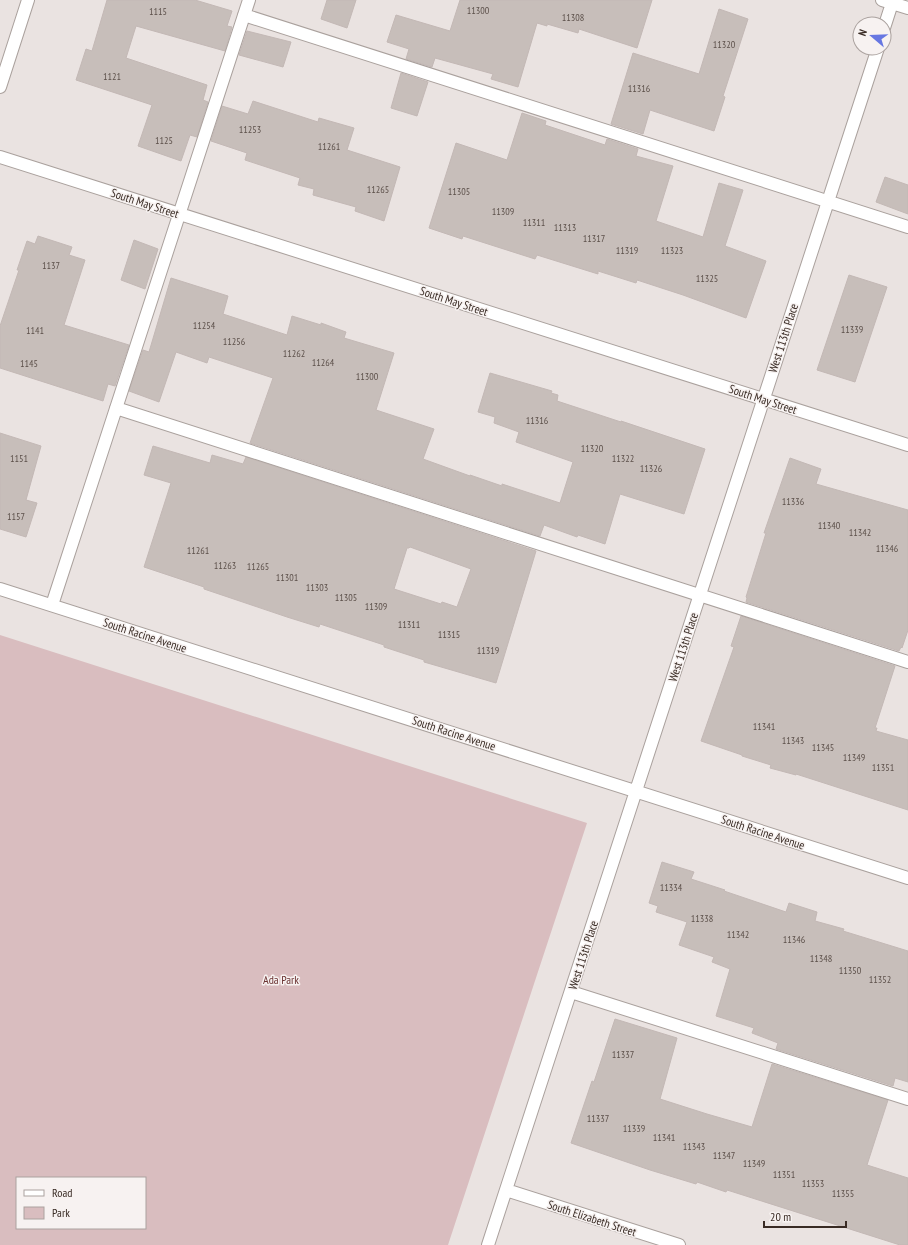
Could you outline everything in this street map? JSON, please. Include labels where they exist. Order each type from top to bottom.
[{"type":"street","points":[[0,87],[28,0]]},
{"type":"street","points":[[52,605],[249,0]]},
{"type":"street","points":[[886,16],[889,1],[908,8]]},
{"type":"street","points":[[244,15],[908,227]]},
{"type":"street","name":"West 113th Place","points":[[488,1245],[875,56]]},
{"type":"street","name":"South May Street","points":[[0,157],[908,445]]},
{"type":"street","points":[[116,408],[908,662]]},
{"type":"street","name":"South Racine Avenue","points":[[0,589],[908,878]]},
{"type":"street","points":[[571,992],[908,1099]]},
{"type":"street","name":"South Elizabeth Street","points":[[506,1190],[679,1245]]},
{"type":"green space","name":"Ada Park","points":[[0,635],[587,823],[448,1245],[0,1245]]},
{"type":"building","points":[[107,0],[195,0],[232,11],[227,26],[232,27],[225,51],[136,26],[126,58],[207,85],[203,100],[208,102],[197,137],[190,135],[181,161],[138,146],[152,105],[76,80],[86,49],[92,51]]},
{"type":"building","points":[[327,0],[356,0],[347,28],[321,19]]},
{"type":"building","points":[[460,0],[652,0],[637,48],[579,29],[578,33],[547,24],[547,26],[537,23],[518,87],[491,79],[493,74],[435,58],[432,67],[406,59],[409,49],[387,42],[396,15],[450,31]]},
{"type":"building","points":[[719,9],[748,19],[723,96],[725,97],[714,131],[650,110],[643,134],[611,124],[633,53],[699,74]]},
{"type":"building","points":[[247,31],[291,42],[283,67],[239,55]]},
{"type":"building","points":[[401,73],[428,82],[417,116],[391,108]]},
{"type":"building","points":[[253,101],[318,122],[319,118],[354,128],[347,150],[400,167],[384,221],[355,211],[356,207],[313,195],[314,189],[298,185],[300,178],[245,160],[247,153],[211,141],[222,106],[248,114]]},
{"type":"building","points":[[522,113],[546,121],[545,125],[605,145],[607,139],[638,149],[636,156],[673,166],[656,221],[703,237],[719,183],[743,190],[725,246],[766,261],[746,318],[637,280],[636,283],[598,271],[598,274],[537,255],[535,259],[463,236],[462,239],[429,228],[456,143],[507,160]]},
{"type":"building","points":[[885,177],[908,185],[908,214],[876,202]]},
{"type":"building","points":[[38,236],[72,247],[69,255],[85,260],[64,325],[129,345],[115,386],[108,384],[103,401],[0,368],[0,326],[27,241],[35,244]]},
{"type":"building","points":[[134,240],[158,249],[145,289],[121,280]]},
{"type":"building","points":[[849,275],[887,287],[855,382],[817,370]]},
{"type":"building","points":[[171,278],[228,296],[223,314],[287,335],[292,316],[321,325],[321,323],[346,332],[344,338],[394,353],[376,410],[434,429],[423,459],[470,476],[502,486],[502,484],[560,503],[573,462],[516,442],[519,432],[494,423],[495,417],[478,412],[490,373],[552,391],[551,393],[558,395],[557,401],[705,449],[684,514],[620,494],[605,544],[578,535],[577,537],[544,525],[540,536],[250,443],[273,378],[209,357],[207,363],[176,352],[159,402],[129,391],[143,350],[149,352]]},
{"type":"building","points":[[0,433],[41,446],[26,500],[37,503],[26,537],[0,529]]},
{"type":"building","points":[[153,446],[210,463],[212,455],[243,464],[246,457],[536,551],[496,683],[424,662],[424,660],[384,647],[384,645],[320,624],[319,627],[287,617],[144,567],[171,483],[144,475]],"holes":[[[410,547],[471,569],[457,607],[442,602],[441,604],[394,589],[407,548]]]},
{"type":"building","points":[[790,458],[821,469],[816,484],[908,510],[908,630],[902,648],[901,647],[899,651],[746,602],[746,597],[766,533],[764,533]]},
{"type":"building","points":[[741,616],[895,666],[875,728],[877,728],[876,731],[908,740],[908,810],[796,774],[770,768],[771,765],[701,741],[734,647],[731,646]]},
{"type":"building","points":[[662,862],[694,872],[691,879],[725,890],[724,891],[786,912],[789,903],[817,912],[815,921],[844,929],[843,931],[908,951],[908,1082],[895,1078],[893,1086],[776,1049],[778,1043],[752,1033],[754,1028],[716,1016],[730,969],[712,962],[714,957],[679,945],[687,922],[656,912],[658,906],[649,903]]},
{"type":"building","points":[[615,1019],[677,1038],[660,1099],[707,1114],[752,1127],[772,1064],[888,1100],[867,1165],[908,1178],[908,1245],[900,1245],[727,1190],[726,1192],[697,1182],[696,1184],[571,1143],[592,1081],[594,1082]]}]
